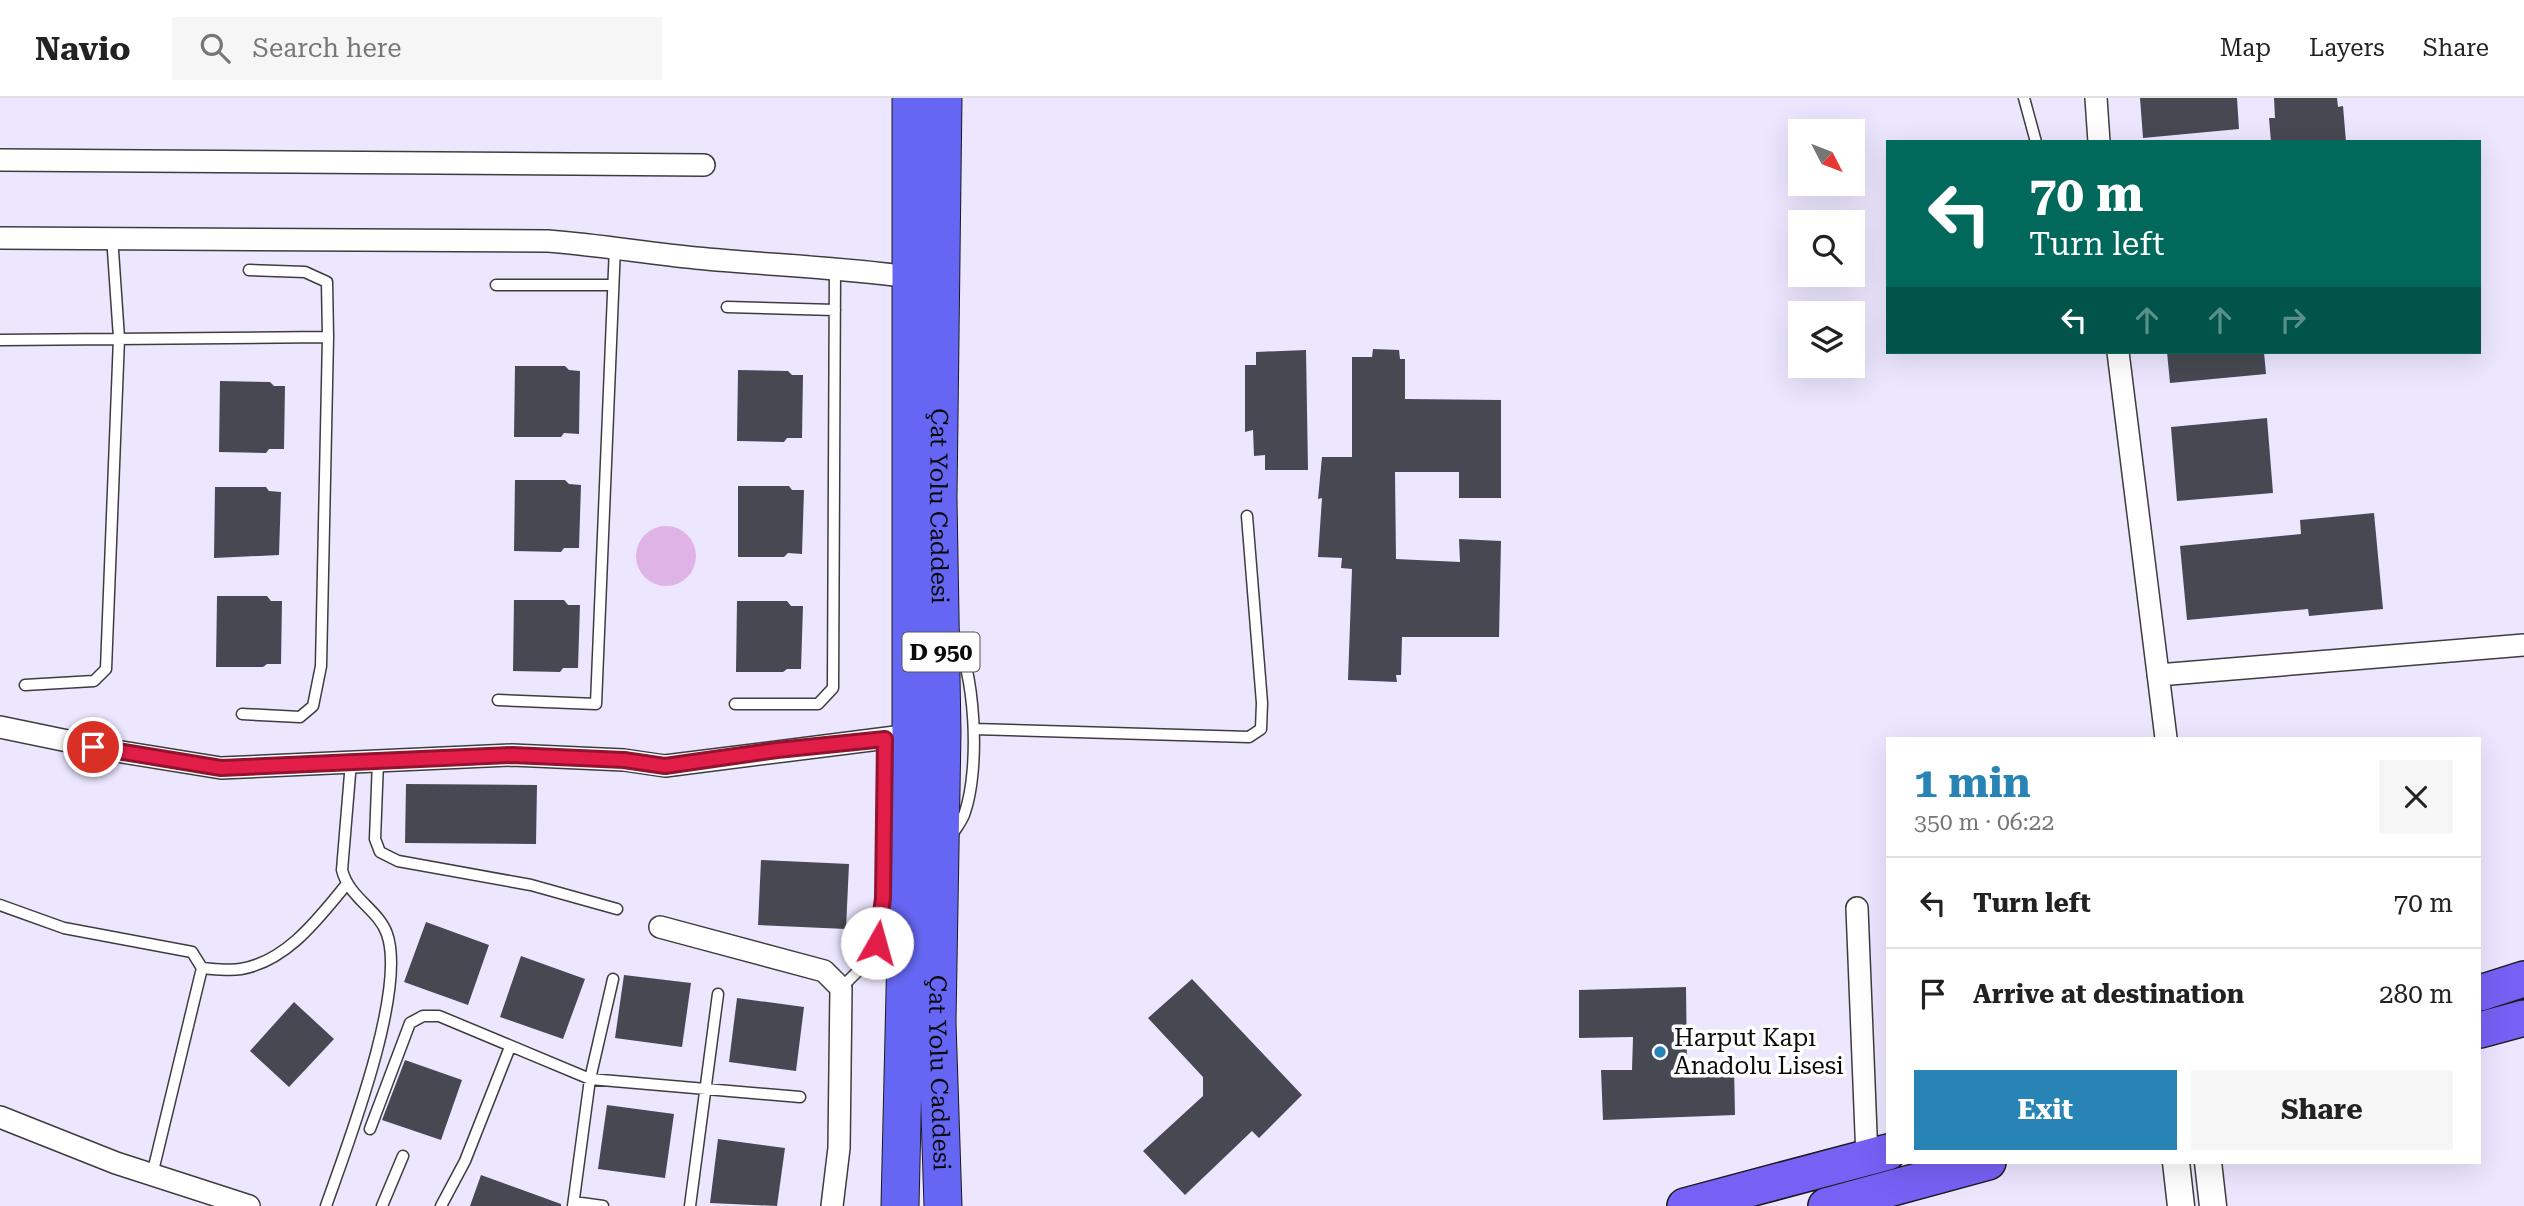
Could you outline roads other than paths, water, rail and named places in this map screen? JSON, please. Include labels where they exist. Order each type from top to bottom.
[{"type":"highway","name":"Çat Yolu Caddesi","points":[[900,1206],[898,737],[911,98]]},
{"type":"highway","name":"Çat Yolu Caddesi","points":[[943,98],[938,498],[940,856],[937,1022],[943,1206]]},
{"type":"main road","points":[[2481,993],[2524,979]]},
{"type":"main road","points":[[2481,1030],[2524,1018]]},
{"type":"main road","points":[[1685,1206],[1877,1155]]},
{"type":"main road","points":[[1826,1206],[1980,1164]]},
{"type":"street","points":[[2096,98],[2099,140]]},
{"type":"street","points":[[0,160],[704,164]]},
{"type":"street","points":[[0,238],[112,236],[548,241],[615,246],[696,258],[835,267],[909,277]]},
{"type":"street","points":[[2118,354],[2166,737]]},
{"type":"street","points":[[2158,676],[2524,645]]},
{"type":"street","points":[[0,727],[116,751],[221,768],[512,755],[624,760],[665,766],[898,737]]},
{"type":"street","points":[[1857,908],[1877,1155]]},
{"type":"street","points":[[660,927],[824,971],[841,988],[839,1149],[832,1206]]},
{"type":"street","points":[[0,1116],[152,1175],[249,1206]]},
{"type":"street","points":[[2176,1164],[2181,1206]]},
{"type":"street","points":[[2208,1164],[2213,1206]]},
{"type":"lane","points":[[2024,98],[2035,140]]},
{"type":"lane","points":[[24,685],[94,681],[106,669],[119,338],[112,236]]},
{"type":"lane","points":[[498,700],[596,704],[615,246]]},
{"type":"lane","points":[[735,705],[818,704],[833,688],[835,267]]},
{"type":"lane","points":[[242,714],[300,716],[313,706],[321,666],[328,337],[327,282],[305,272],[249,270]]},
{"type":"lane","points":[[496,285],[613,285]]},
{"type":"lane","points":[[727,307],[835,310]]},
{"type":"lane","points":[[0,340],[328,337]]},
{"type":"lane","points":[[974,729],[1249,737],[1261,729],[1262,703],[1247,516]]},
{"type":"lane","points":[[940,610],[961,646],[974,729],[974,765],[965,813],[940,856]]},
{"type":"lane","points":[[841,988],[865,964],[877,943],[898,737]]},
{"type":"lane","points":[[377,761],[375,839],[380,852],[398,861],[531,885],[617,909]]},
{"type":"lane","points":[[326,1206],[369,1081],[393,965],[387,932],[346,885],[342,870],[351,762]]},
{"type":"lane","points":[[202,968],[240,969],[272,959],[312,927],[346,885]]},
{"type":"lane","points":[[0,905],[64,928],[192,952],[202,968],[152,1175]]},
{"type":"lane","points":[[603,1206],[574,1204],[590,1079],[614,979]]},
{"type":"lane","points":[[691,1206],[718,995]]},
{"type":"lane","points":[[370,1129],[410,1023],[423,1016],[439,1016],[590,1079],[800,1097]]},
{"type":"lane","points":[[441,1206],[465,1161],[510,1047]]},
{"type":"lane","points":[[382,1206],[403,1156]]},
{"type":"place","name":"Harput Kapı Anadolu Lisesi","points":[[1660,1052]]}]
